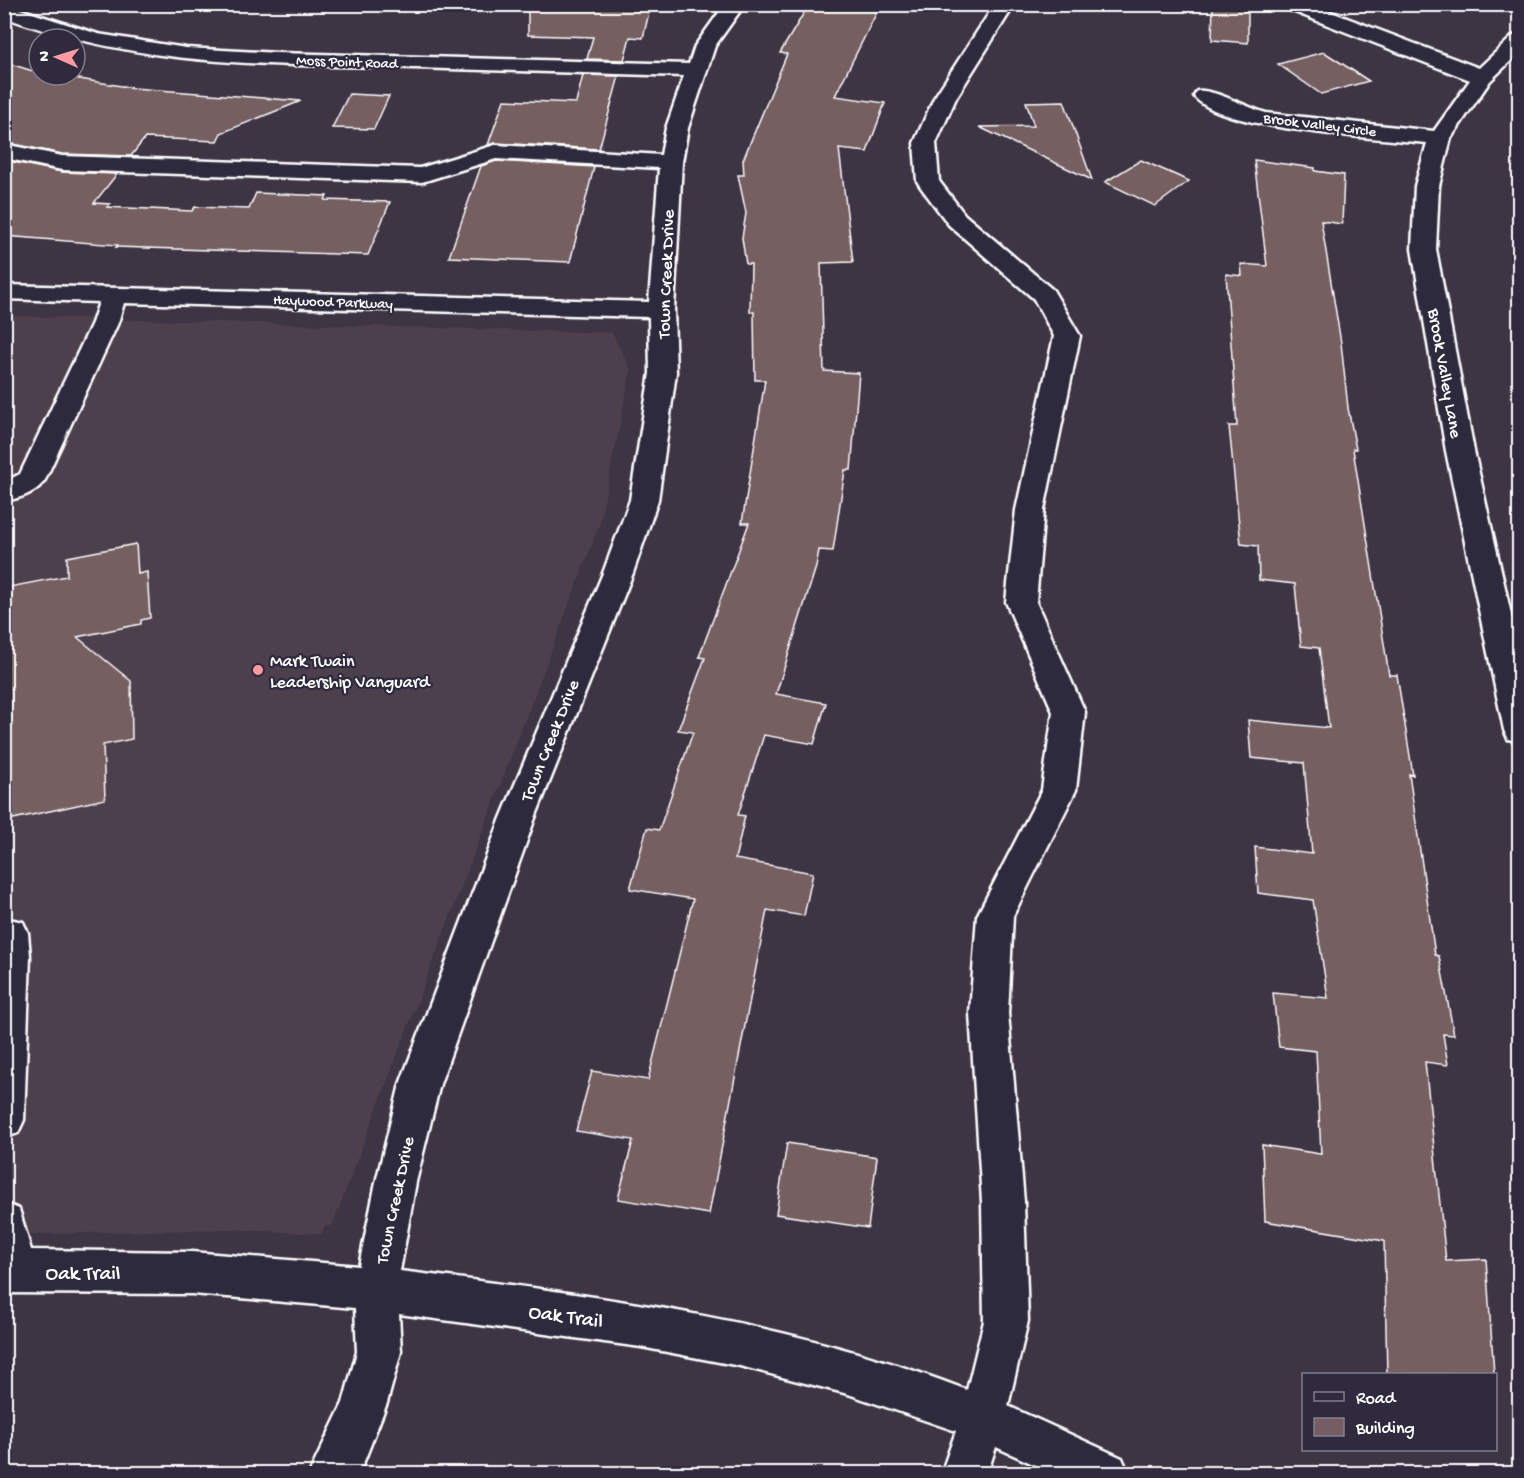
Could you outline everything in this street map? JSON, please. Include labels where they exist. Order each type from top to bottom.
[{"type":"street","name":"Town Creek Drive","points":[[332,1473],[347,1448],[365,1403],[379,1352],[376,1287],[396,1182],[420,1084],[518,818],[618,573],[644,500],[663,373],[661,310],[671,162],[677,128],[696,70],[716,28],[735,4]]},
{"type":"street","points":[[964,1473],[982,1420],[1006,1322],[1003,1202],[989,1013],[996,916],[1059,790],[1070,712],[1021,602],[1030,510],[1067,336],[1044,295],[957,220],[928,181],[925,143],[945,98],[1005,4]]},
{"type":"street","points":[[1291,4],[1482,77]]},
{"type":"street","name":"Moss Point Road","points":[[4,10],[60,31],[92,39],[196,57],[696,70]]},
{"type":"street","name":"Brook Valley Lane","points":[[1520,40],[1482,77],[1440,138],[1427,186],[1424,249],[1461,451],[1520,730]]},
{"type":"street","name":"Brook Valley Circle","points":[[1205,96],[1233,110],[1264,119],[1440,138]]},
{"type":"street","points":[[4,151],[62,164],[422,175],[495,152],[671,162]]},
{"type":"street","name":"Haywood Parkway","points":[[4,292],[661,310]]},
{"type":"street","points":[[4,491],[11,491],[31,480],[105,323],[114,295]]},
{"type":"street","points":[[4,933],[10,933],[12,956],[4,1120]]},
{"type":"street","points":[[4,1223],[9,1272]]},
{"type":"street","name":"Oak Trail","points":[[9,1272],[203,1272],[376,1287],[688,1333],[808,1362],[932,1400],[1106,1473]]},
{"type":"shaded area","name":"Mark Twain Leadership Vanguard","points":[[4,316],[612,333],[631,370],[599,526],[332,1226],[324,1226],[322,1234],[228,1229],[5,1235]]},
{"type":"building","points":[[528,4],[651,4],[643,38],[630,37],[624,60],[587,59],[593,37],[528,35]]},
{"type":"building","points":[[814,4],[881,4],[835,96],[885,103],[867,152],[839,149],[853,262],[821,263],[824,371],[859,373],[851,470],[845,470],[833,551],[819,550],[816,567],[776,694],[826,703],[814,744],[764,735],[738,815],[745,816],[735,859],[813,873],[804,916],[767,910],[709,1214],[618,1199],[633,1140],[576,1131],[592,1071],[648,1080],[693,899],[630,889],[647,828],[659,830],[693,732],[678,730],[705,658],[699,657],[749,523],[742,523],[765,380],[755,380],[754,312],[750,312],[751,264],[746,264],[742,238],[746,213],[738,175],[744,175],[743,160],[787,54],[780,53],[805,11]]},
{"type":"building","points":[[1213,4],[1248,4],[1248,43],[1212,40]]},
{"type":"building","points":[[1324,52],[1369,81],[1321,94],[1278,64]]},
{"type":"building","points":[[4,62],[27,69],[27,87],[87,87],[87,80],[133,88],[301,101],[221,133],[217,141],[145,138],[131,156],[62,154],[4,142]]},
{"type":"building","points":[[583,75],[619,76],[599,149],[495,143],[488,145],[504,100],[576,103]]},
{"type":"building","points":[[349,94],[389,96],[374,129],[332,128]]},
{"type":"building","points":[[1064,101],[1092,180],[979,127],[1034,126],[1026,102]]},
{"type":"building","points":[[4,160],[62,172],[117,174],[94,203],[110,204],[107,207],[192,211],[195,207],[249,209],[256,193],[327,196],[325,200],[390,202],[368,255],[116,247],[118,245],[4,236]]},
{"type":"building","points":[[1141,160],[1189,181],[1155,206],[1105,182]]},
{"type":"building","points":[[1254,160],[1315,168],[1315,171],[1344,175],[1342,224],[1321,221],[1356,449],[1353,449],[1389,675],[1397,675],[1413,775],[1409,774],[1435,955],[1439,956],[1454,1035],[1443,1034],[1448,1065],[1425,1062],[1446,1261],[1486,1259],[1494,1373],[1387,1373],[1384,1241],[1265,1221],[1262,1145],[1321,1154],[1316,1051],[1279,1047],[1273,993],[1328,998],[1313,900],[1258,893],[1255,847],[1312,854],[1304,763],[1251,758],[1248,720],[1329,728],[1319,648],[1301,646],[1295,584],[1259,580],[1258,546],[1241,544],[1229,426],[1237,426],[1226,274],[1242,276],[1241,264],[1267,266]]},
{"type":"building","points":[[496,161],[594,167],[570,262],[449,257],[481,166]]},
{"type":"building","points":[[136,544],[138,574],[147,572],[150,618],[141,620],[141,624],[77,637],[131,681],[132,739],[103,745],[105,799],[4,821],[4,588],[67,576],[67,557]]},
{"type":"building","points":[[787,1143],[877,1157],[868,1228],[776,1214]]},
{"type":"place","name":"Mark Twain Leadership Vanguard","points":[[258,670]]}]
